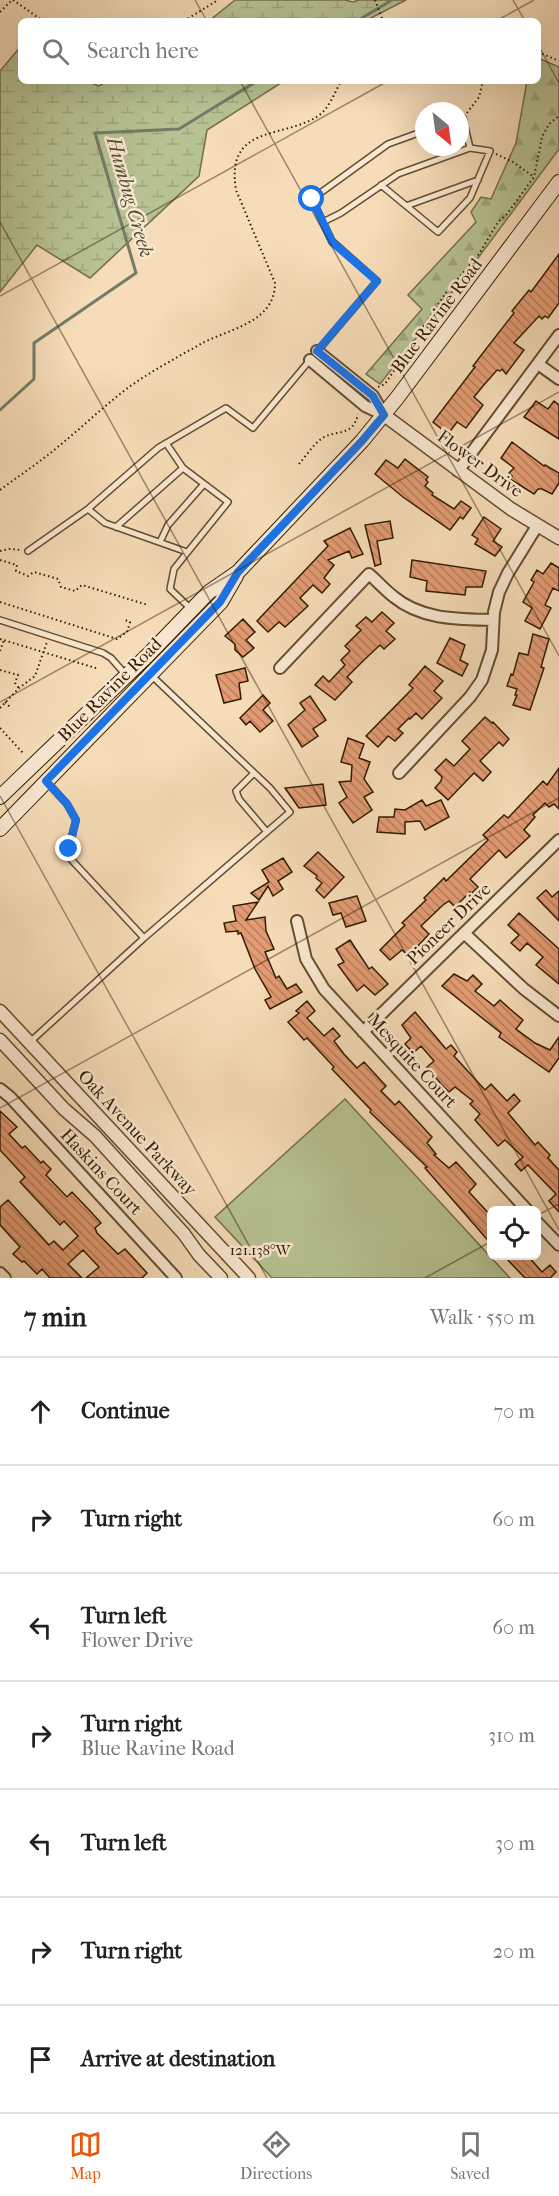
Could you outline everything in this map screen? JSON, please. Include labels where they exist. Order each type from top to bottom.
[{"type":"main road","name":"Blue Ravine Road","points":[[0,797],[191,609],[209,592],[238,572],[354,449],[384,415],[559,182]]},
{"type":"main road","name":"Blue Ravine Road","points":[[0,829],[220,602],[238,572]]},
{"type":"street","points":[[458,471],[559,335]]},
{"type":"street","name":"Flower Drive","points":[[314,356],[365,406],[384,415],[458,471],[537,526],[559,538]]},
{"type":"street","points":[[538,364],[559,379]]},
{"type":"street","points":[[399,773],[476,689],[489,660],[496,603],[503,583],[537,526]]},
{"type":"street","points":[[280,668],[369,574],[393,596],[420,612],[450,618],[493,620]]},
{"type":"street","name":"Pioneer Drive","points":[[363,1032],[559,840]]},
{"type":"street","name":"Mesquite Court","points":[[297,921],[303,951],[314,975],[324,989],[523,1206]]},
{"type":"street","points":[[464,933],[516,982],[559,1016]]},
{"type":"street","name":"Oak Avenue Parkway","points":[[0,1011],[249,1278]]},
{"type":"street","name":"Oak Avenue Parkway","points":[[0,1040],[64,1109],[95,1136],[184,1234],[220,1278]]},
{"type":"street","name":"Haskins Court","points":[[0,1089],[10,1097],[176,1278]]},
{"type":"street","points":[[541,1225],[559,1245]]},
{"type":"street","points":[[0,1273],[5,1278]]},
{"type":"lane","points":[[28,551],[88,509],[158,448],[226,408],[253,428],[377,281],[332,242],[312,199],[388,144],[415,134]]},
{"type":"lane","points":[[323,222],[341,213],[381,185],[398,174],[470,148],[490,152],[470,198],[438,232],[381,185]]},
{"type":"lane","points":[[406,206],[478,180]]},
{"type":"lane","points":[[166,443],[183,468],[228,502],[174,569],[170,589],[191,609]]},
{"type":"lane","points":[[116,527],[183,468]]},
{"type":"lane","points":[[160,542],[168,525],[204,484]]},
{"type":"lane","points":[[88,509],[105,523],[187,552]]},
{"type":"lane","points":[[0,620],[103,653],[111,658],[126,675]]},
{"type":"lane","points":[[29,1042],[144,938],[290,812],[270,788],[151,675]]},
{"type":"lane","points":[[254,773],[236,791],[239,799],[267,832]]},
{"type":"lane","points":[[46,781],[67,804],[76,820],[68,855],[144,938]]},
{"type":"path","points":[[0,12],[13,0],[39,18]]},
{"type":"path","points":[[189,18],[218,0]]},
{"type":"path","points":[[375,0],[382,18]]},
{"type":"path","points":[[541,53],[559,61]]},
{"type":"path","points":[[0,490],[141,379],[212,337],[247,324],[264,308],[274,293],[275,283],[236,190],[234,175],[237,161],[246,146],[255,138],[322,113],[339,84]]},
{"type":"path","points":[[469,110],[480,97],[482,84]]},
{"type":"path","points":[[373,385],[381,387],[385,384],[445,294],[479,254],[498,222],[507,214],[534,177],[542,137],[549,124],[559,116]]},
{"type":"path","points":[[490,152],[513,162],[534,177]]},
{"type":"path","points":[[299,464],[322,438],[346,431],[357,419],[359,412],[356,407]]},
{"type":"path","points":[[0,551],[9,549],[28,551]]},
{"type":"path","points":[[0,560],[17,565],[16,572],[28,576],[34,572],[58,579],[61,586],[68,589],[75,591],[82,585],[148,605]]},
{"type":"path","points":[[0,602],[117,639],[127,633],[130,622],[125,620]]},
{"type":"path","points":[[0,651],[2,639],[99,669]]},
{"type":"path","points":[[0,708],[19,688],[35,676],[44,652]]},
{"type":"path","points":[[0,670],[19,676],[11,686]]},
{"type":"path","points":[[35,676],[39,679]]},
{"type":"path","points":[[15,683],[19,688]]},
{"type":"path","points":[[5,702],[11,708]]},
{"type":"path","points":[[0,728],[23,753]]},
{"type":"green space","points":[[235,0],[345,0],[353,2],[406,0],[371,18],[213,18]]},
{"type":"green space","points":[[18,50],[18,84],[94,84],[99,86],[103,84],[279,84],[207,130],[199,176],[90,278],[37,245],[0,292],[0,71]]},
{"type":"green space","points":[[541,59],[559,67],[559,149],[458,285],[380,384],[366,374],[422,309],[408,295],[476,222],[471,212],[481,197],[491,199],[516,143],[526,84],[541,84]]},
{"type":"green space","points":[[345,1099],[487,1253],[487,1260],[493,1260],[510,1278],[272,1278],[215,1217]]},
{"type":"building","points":[[559,254],[559,303],[548,318],[545,316],[542,319],[539,316],[514,343],[524,350],[506,374],[502,369],[497,370],[474,397],[483,405],[466,428],[457,422],[448,434],[433,422],[514,313],[512,311],[529,290],[531,292]]},
{"type":"building","points":[[536,401],[548,409],[554,401],[559,405],[559,439],[524,417]]},
{"type":"building","points":[[512,442],[544,466],[559,473],[559,483],[552,494],[538,489],[534,494],[510,479],[512,476],[509,473],[514,468],[501,458]]},
{"type":"building","points":[[405,459],[428,477],[425,486],[433,493],[432,495],[454,509],[461,501],[471,508],[463,519],[460,517],[450,530],[375,474],[386,460],[398,468]]},
{"type":"building","points":[[484,517],[501,529],[493,541],[502,547],[495,556],[475,544],[478,539],[472,535]]},
{"type":"building","points":[[390,521],[393,538],[377,541],[381,564],[375,566],[365,525]]},
{"type":"building","points":[[350,528],[363,554],[352,558],[349,551],[328,560],[334,565],[324,578],[330,584],[322,593],[313,585],[300,598],[308,606],[285,627],[279,622],[268,632],[257,621],[328,546],[324,541]]},
{"type":"building","points":[[412,560],[486,571],[482,587],[466,587],[465,595],[426,591],[427,581],[410,577]]},
{"type":"building","points":[[551,563],[559,568],[559,591],[553,588],[545,605],[551,608],[540,629],[525,621],[532,608],[523,602],[534,582],[531,580],[537,570],[543,574]]},
{"type":"building","points":[[382,612],[394,623],[386,631],[395,639],[384,649],[380,645],[347,677],[352,682],[335,700],[315,685],[323,676],[329,682],[345,665],[341,660],[350,651],[345,646],[361,630],[356,626],[366,617],[372,622]]},
{"type":"building","points":[[243,619],[255,632],[246,640],[254,648],[243,657],[235,650],[235,644],[225,636]]},
{"type":"building","points":[[533,634],[549,639],[541,667],[544,668],[530,710],[513,705],[517,689],[507,686],[511,674],[513,675],[519,653],[528,655]]},
{"type":"building","points":[[450,638],[465,645],[460,660],[468,664],[462,676],[437,663]]},
{"type":"building","points":[[425,666],[443,681],[434,691],[442,698],[422,719],[416,713],[409,718],[398,729],[403,733],[395,741],[388,736],[378,747],[366,736],[413,688],[409,685]]},
{"type":"building","points":[[245,668],[248,681],[239,683],[241,699],[224,703],[216,675]]},
{"type":"building","points":[[263,695],[270,703],[263,710],[273,721],[260,732],[250,721],[246,725],[240,718]]},
{"type":"building","points":[[310,696],[326,720],[313,729],[318,736],[302,747],[288,725],[305,710],[300,703]]},
{"type":"building","points":[[485,717],[509,739],[503,746],[499,742],[480,761],[491,772],[483,781],[474,773],[448,800],[435,788],[442,777],[435,770],[446,759],[454,766],[470,749],[462,741]]},
{"type":"building","points":[[348,738],[364,744],[359,758],[370,762],[364,779],[373,792],[364,797],[372,810],[353,823],[339,803],[347,797],[339,782],[351,781],[352,765],[341,762]]},
{"type":"building","points":[[559,768],[559,809],[554,804],[549,807],[545,803],[533,815],[535,817],[524,830],[530,836],[506,858],[499,850],[470,879],[478,887],[455,907],[449,901],[443,905],[421,926],[429,934],[417,947],[408,955],[402,950],[390,960],[380,950],[405,925],[402,923],[426,900],[424,898],[444,878],[446,881],[488,840],[483,835],[504,815],[508,818],[543,781],[547,785]]},
{"type":"building","points":[[323,784],[326,805],[299,808],[285,788]]},
{"type":"building","points":[[422,800],[426,806],[441,800],[449,817],[425,830],[420,821],[405,822],[405,834],[377,832],[379,817],[394,817],[395,809],[405,810]]},
{"type":"building","points":[[318,852],[344,877],[324,898],[316,890],[322,883],[304,866]]},
{"type":"building","points":[[283,858],[292,872],[278,881],[283,889],[273,896],[268,886],[259,900],[251,893],[269,882],[262,870]]},
{"type":"building","points":[[546,890],[552,897],[559,891],[559,921],[537,898]]},
{"type":"building","points":[[357,896],[366,921],[346,927],[341,913],[333,915],[329,903]]},
{"type":"building","points":[[258,902],[246,920],[265,917],[266,931],[274,949],[265,952],[276,978],[279,976],[287,989],[296,984],[302,992],[270,1009],[265,1000],[271,997],[255,969],[241,933],[226,932],[224,923],[236,921],[233,906]]},
{"type":"building","points":[[519,913],[559,949],[559,984],[536,965],[543,957],[527,943],[520,951],[511,943],[519,935],[508,925]]},
{"type":"building","points":[[350,940],[369,969],[372,967],[388,984],[375,995],[364,985],[357,991],[338,965],[344,962],[336,949]]},
{"type":"building","points":[[454,974],[467,981],[473,975],[482,984],[475,991],[494,1006],[500,1000],[523,1020],[516,1029],[535,1043],[550,1050],[559,1037],[559,1058],[549,1072],[499,1037],[501,1033],[442,986]]},
{"type":"building","points":[[307,1001],[315,1011],[307,1018],[324,1036],[333,1028],[340,1036],[334,1041],[344,1054],[357,1068],[364,1062],[386,1086],[381,1091],[395,1105],[399,1101],[432,1137],[427,1143],[436,1154],[434,1155],[449,1168],[456,1162],[476,1184],[469,1192],[487,1212],[487,1239],[425,1168],[427,1167],[370,1112],[371,1110],[332,1069],[334,1067],[307,1038],[304,1040],[288,1022],[299,1013],[296,1011]]},
{"type":"building","points":[[415,1012],[446,1049],[451,1045],[457,1052],[454,1056],[485,1090],[491,1084],[507,1101],[514,1094],[520,1101],[508,1113],[535,1145],[538,1142],[550,1155],[548,1158],[559,1170],[559,1212],[549,1201],[556,1194],[528,1165],[521,1171],[515,1164],[523,1157],[505,1140],[498,1146],[475,1120],[480,1114],[470,1104],[473,1101],[455,1087],[449,1092],[441,1084],[427,1067],[434,1061],[421,1046],[413,1053],[405,1044],[411,1038],[402,1025]]},
{"type":"building","points":[[0,1111],[17,1127],[9,1134],[22,1148],[25,1146],[41,1163],[43,1161],[51,1169],[46,1175],[67,1197],[72,1192],[91,1212],[101,1223],[95,1228],[97,1233],[118,1254],[125,1249],[147,1273],[142,1278],[86,1278],[99,1267],[83,1250],[68,1264],[82,1278],[50,1278],[42,1269],[37,1274],[13,1254],[20,1247],[0,1225],[0,1207],[8,1200],[49,1245],[54,1241],[63,1250],[78,1236],[64,1221],[60,1225],[20,1182],[25,1177],[0,1150]]},
{"type":"building","points":[[508,1260],[532,1260],[542,1272],[550,1265],[556,1272],[550,1278],[525,1278]]},
{"type":"waterway","name":"Humbug Creek","points":[[362,18],[392,0]]},
{"type":"waterway","name":"Humbug Creek","points":[[0,410],[34,379],[34,343],[136,273],[95,133],[179,129],[252,84]]},
{"type":"route","points":[[69,849],[76,820],[67,804],[46,781],[220,602],[238,572],[384,415],[373,396],[317,351],[377,281],[332,242],[312,199]]}]
